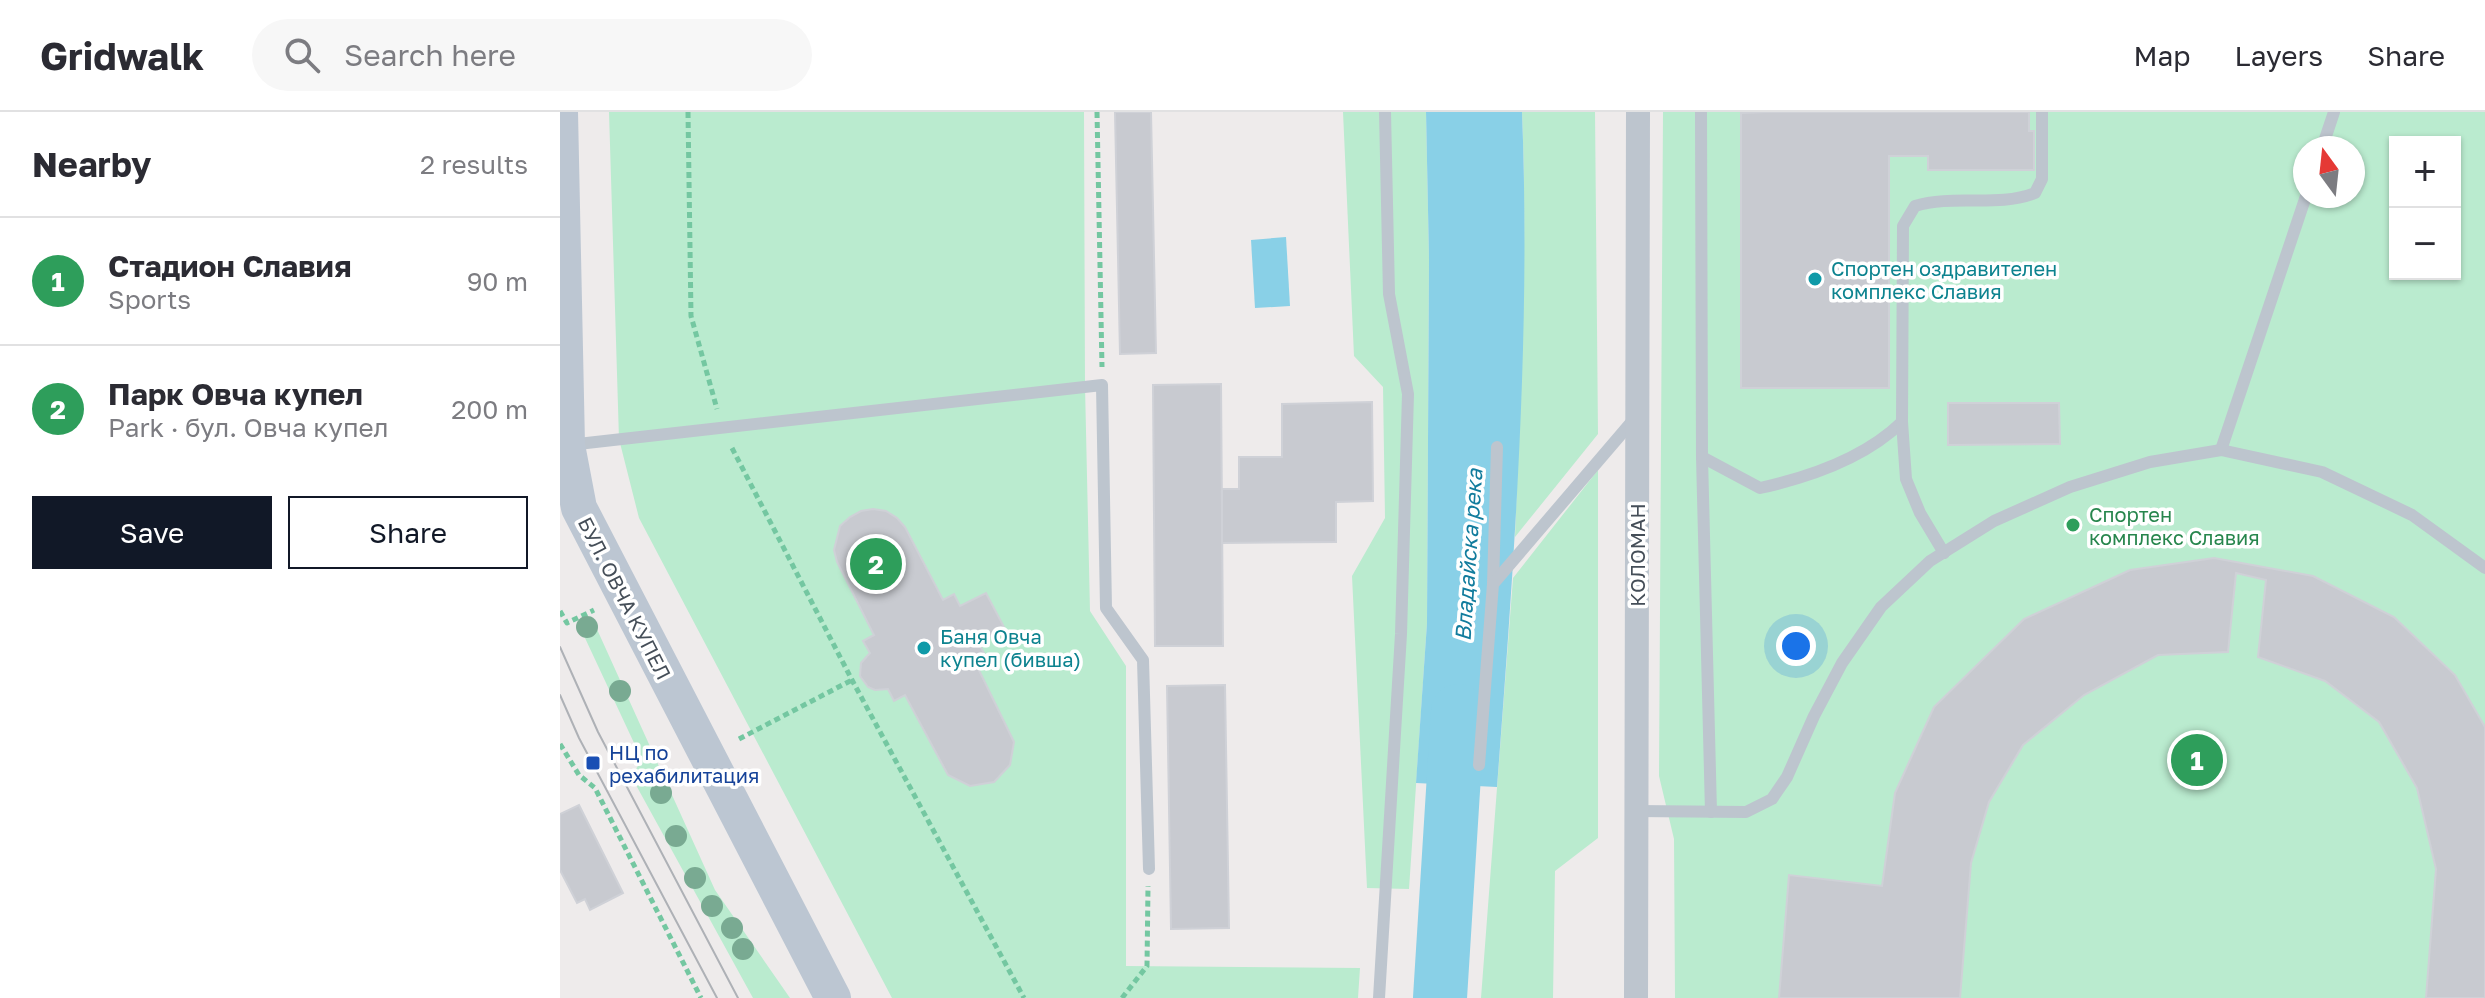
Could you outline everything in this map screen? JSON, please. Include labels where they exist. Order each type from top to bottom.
[{"type":"main road","name":"БУЛ. ОВЧА КУПЕЛ","points":[[560,112],[567,445],[579,508],[833,998]]},
{"type":"street","name":"КОЛОМАН","points":[[1636,998],[1638,112]]},
{"type":"lane","points":[[1379,998],[1401,634],[1408,394],[1389,294],[1385,112]]},
{"type":"lane","points":[[1701,112],[1702,457],[1711,812]]},
{"type":"lane","points":[[1944,553],[1920,513],[1906,479],[1902,422],[1903,226],[1915,206],[1935,200],[2019,200],[2035,193],[2042,179],[2042,112]]},
{"type":"lane","points":[[2326,136],[2334,112]]},
{"type":"lane","points":[[2221,450],[2302,208]]},
{"type":"lane","points":[[567,445],[1102,385],[1106,608],[1143,660],[1149,869]]},
{"type":"lane","points":[[1493,584],[1637,415]]},
{"type":"lane","points":[[1702,457],[1760,488],[1803,479],[1883,441],[1902,422]]},
{"type":"lane","points":[[1479,765],[1493,584],[1497,447]]},
{"type":"lane","points":[[1636,811],[1746,812],[1772,799],[1787,777],[1814,716],[1849,652],[1881,607],[1930,561],[1994,521],[2070,487],[2150,462],[2221,450],[2322,472],[2412,515],[2485,568]]},
{"type":"path","points":[[688,112],[691,316],[722,429],[852,680],[1024,998]]},
{"type":"path","points":[[1097,112],[1102,385]]},
{"type":"path","points":[[560,611],[567,623],[594,610]]},
{"type":"path","points":[[739,739],[852,680]]},
{"type":"path","points":[[560,744],[579,775],[595,788],[701,998]]},
{"type":"path","points":[[1122,998],[1147,966],[1149,869]]},
{"type":"green space","points":[[609,112],[1084,112],[1090,611],[1126,666],[1126,966],[1360,968],[1358,998],[892,998],[639,518],[619,439]]},
{"type":"green space","points":[[1343,112],[1426,112],[1429,259],[1427,623],[1409,889],[1367,888],[1352,576],[1385,518],[1383,387],[1354,356]]},
{"type":"green space","points":[[1522,112],[1595,112],[1598,434],[1515,537],[1524,271]]},
{"type":"green space","name":"Спортен комплекс Славия","points":[[1663,112],[2485,112],[2485,998],[1675,998],[1674,839],[1659,776]]},
{"type":"green space","points":[[1598,470],[1598,838],[1555,871],[1553,998],[1481,998],[1513,578]]},
{"type":"green space","points":[[591,616],[715,890],[790,998],[753,998],[631,776],[642,760],[578,623]]},
{"type":"water","points":[[1426,112],[1522,112],[1523,365],[1515,534],[1497,787],[1416,783],[1427,623],[1429,259]]},
{"type":"water","points":[[1286,237],[1290,306],[1255,308],[1251,240]]},
{"type":"building","points":[[1115,112],[1151,112],[1156,353],[1120,354]]},
{"type":"building","name":"Спортен оздравителен комплекс Славия","points":[[2029,112],[2029,131],[2034,131],[2034,170],[1928,170],[1928,156],[1889,156],[1889,388],[1741,388],[1741,113]]},
{"type":"building","points":[[1221,384],[1223,646],[1155,646],[1153,385]]},
{"type":"building","points":[[1372,402],[1373,501],[1336,502],[1336,542],[1222,543],[1222,489],[1239,489],[1239,457],[1282,457],[1282,404]]},
{"type":"building","points":[[1948,403],[2059,403],[2060,444],[1948,445]]},
{"type":"building","name":"Баня Овча купел (бивша)","points":[[861,511],[886,511],[905,527],[943,600],[954,594],[960,606],[986,593],[1005,629],[978,642],[985,655],[974,660],[1014,742],[1010,765],[994,782],[970,786],[948,775],[905,695],[894,701],[888,689],[868,687],[860,676],[861,663],[870,653],[863,641],[874,635],[834,550],[840,526]]},
{"type":"building","points":[[2214,558],[2313,576],[2394,617],[2455,675],[2485,727],[2485,998],[2426,998],[2436,869],[2417,788],[2379,722],[2325,681],[2258,657],[2266,580],[2236,573],[2228,652],[2158,655],[2084,695],[2023,745],[1989,802],[1971,863],[1960,998],[1779,998],[1789,875],[1882,886],[1895,793],[1934,707],[2024,619],[2130,570]]},
{"type":"building","points":[[1225,685],[1229,928],[1171,929],[1167,686]]},
{"type":"building","points":[[579,805],[623,893],[590,910],[585,899],[577,903],[560,870],[560,814]]},
{"type":"waterway","name":"Владайска река","points":[[1440,998],[1458,711]]},
{"type":"tram line","points":[[560,647],[598,732],[738,998]]},
{"type":"tram line","points":[[560,695],[579,738],[717,998]]},
{"type":"place","name":"Спортен оздравителен комплекс Славия","points":[[1815,279]]},
{"type":"place","name":"Спортен комплекс Славия","points":[[2073,525]]},
{"type":"place","name":"Парк Овча купел","points":[[876,564]]},
{"type":"place","name":"Баня Овча купел (бивша)","points":[[924,648]]},
{"type":"place","name":"Стадион Славия","points":[[2197,760]]},
{"type":"place","name":"НЦ по рехабилитация","points":[[593,763]]}]
